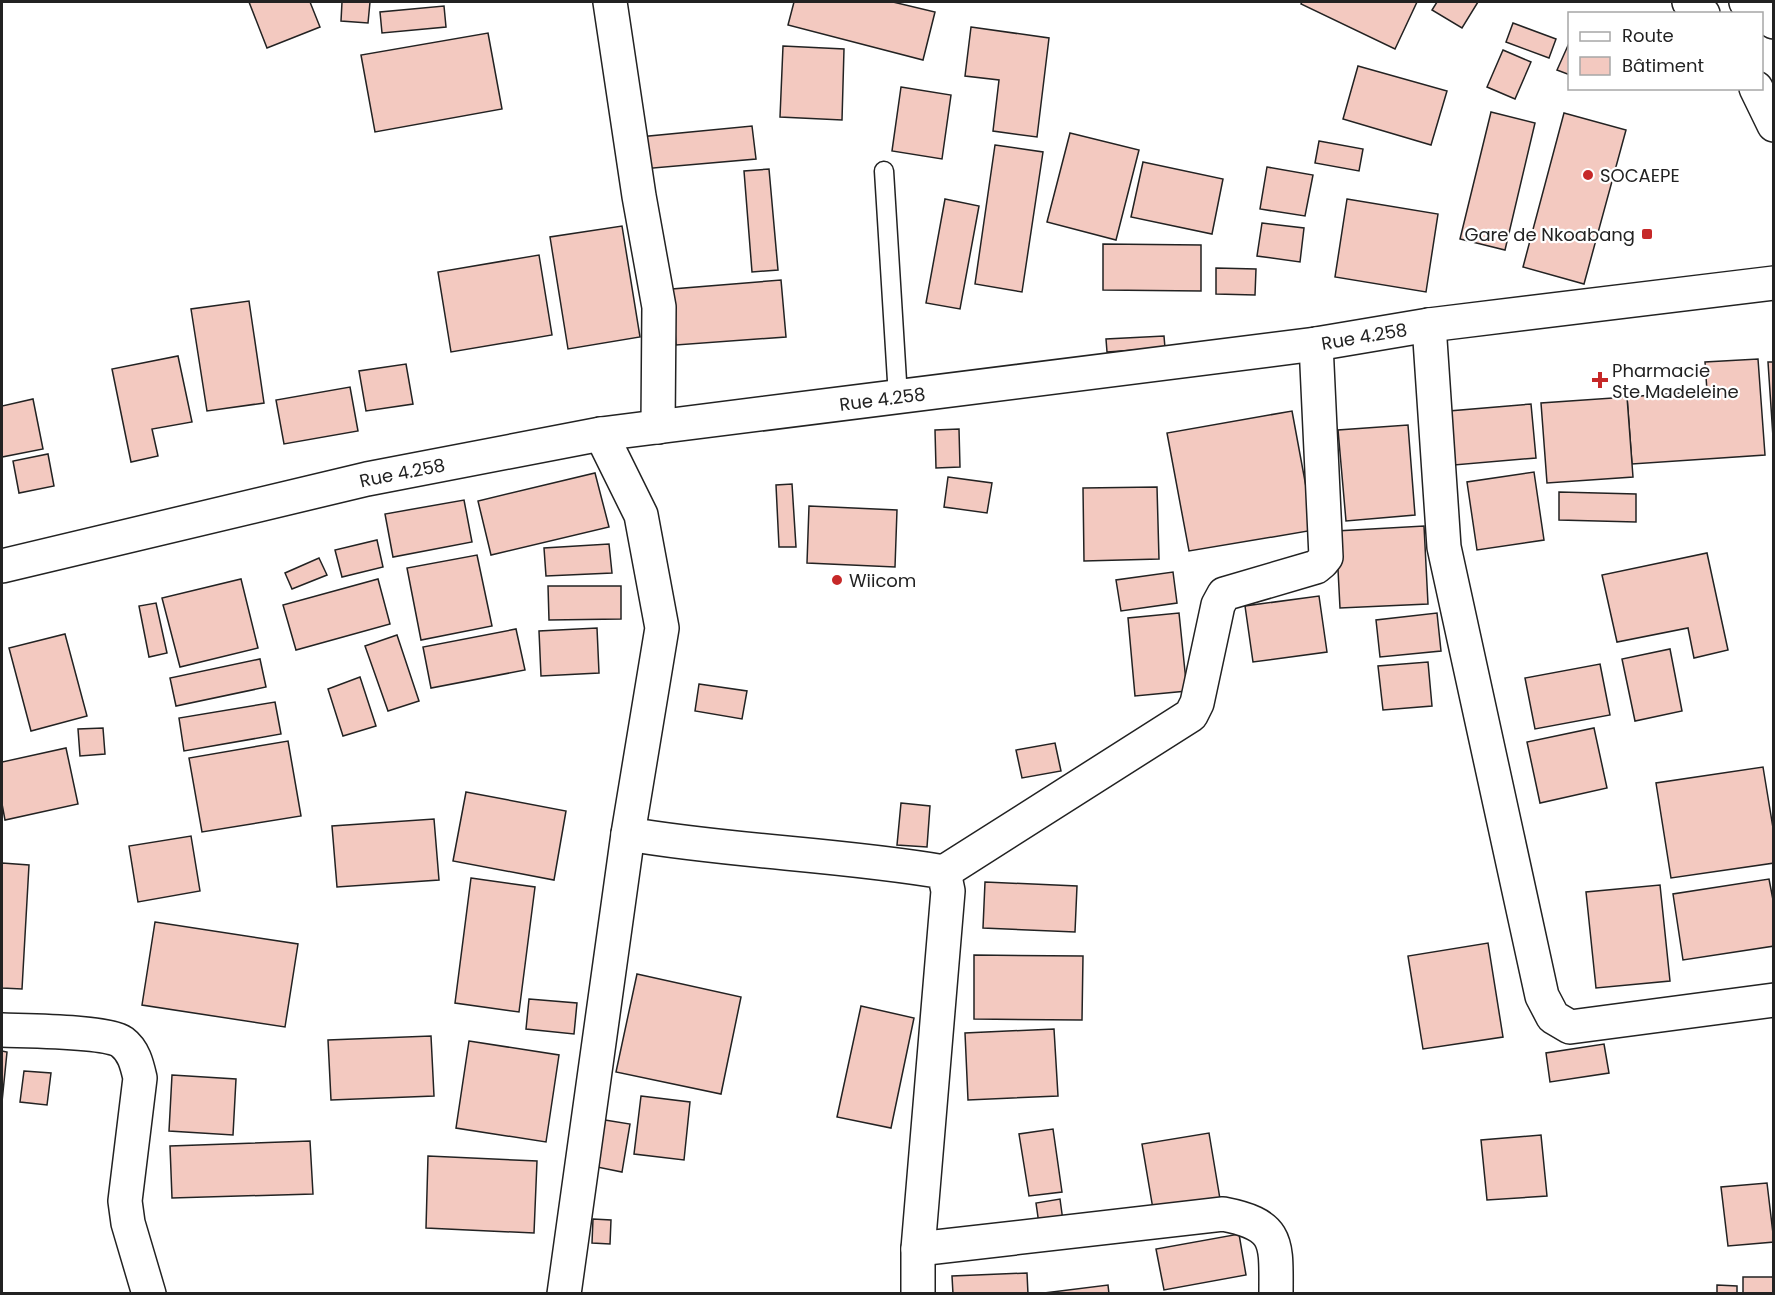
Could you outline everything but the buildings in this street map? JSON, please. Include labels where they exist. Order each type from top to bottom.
[{"type":"main road","points":[[610,2],[639,196],[659,307],[658,427]]},
{"type":"main road","points":[[1689,2],[1701,12]]},
{"type":"main road","points":[[1746,2],[1760,12]]},
{"type":"main road","points":[[1757,90],[1773,125]]},
{"type":"main road","name":"Rue 4.258","points":[[2,566],[367,479],[601,434],[1316,344],[1429,325],[1773,283]]},
{"type":"main road","points":[[1429,325],[1444,547],[1542,996],[1553,1017],[1570,1027],[1773,1000]]},
{"type":"main road","points":[[628,834],[680,843],[825,855],[944,872],[1191,715],[1197,703],[1218,605],[1224,594],[1316,567],[1326,557],[1316,344]]},
{"type":"main road","points":[[564,1293],[628,834],[662,628],[641,515],[601,434]]},
{"type":"main road","points":[[918,1293],[918,1249],[948,891],[944,872]]},
{"type":"main road","points":[[2,1030],[102,1036],[121,1042],[136,1059],[140,1078],[125,1202],[128,1223],[149,1293]]},
{"type":"main road","points":[[918,1249],[1223,1214],[1247,1219],[1267,1232],[1276,1249],[1276,1293]]},
{"type":"lane","points":[[884,171],[898,397]]},
{"type":"place","name":"SOCAEPE","points":[[1588,175]]},
{"type":"place","name":"Gare de Nkoabang","points":[[1647,234]]},
{"type":"place","name":"Pharmacie Ste Madeleine","points":[[1600,380]]},
{"type":"place","name":"Wiicom","points":[[837,580]]}]
